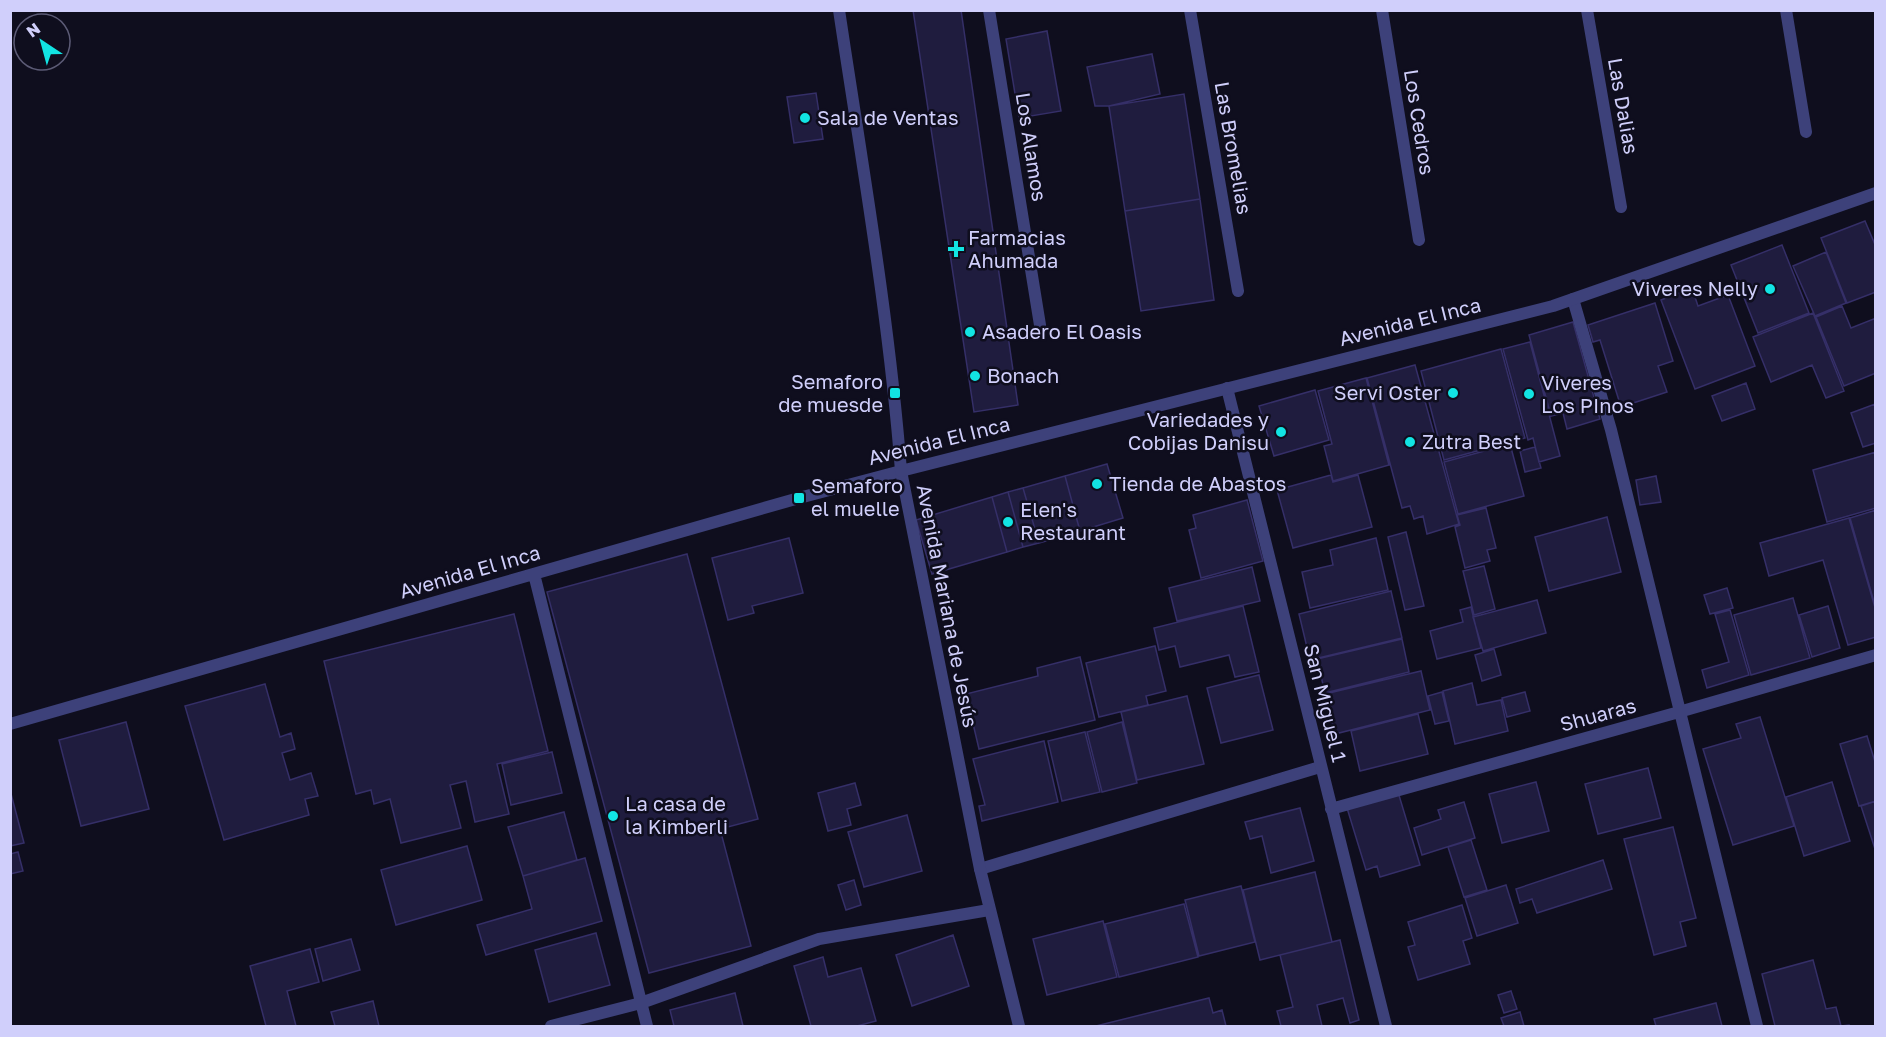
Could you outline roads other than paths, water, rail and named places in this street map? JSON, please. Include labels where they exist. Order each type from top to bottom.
[{"type":"street","name":"Avenida Mariana de Jesús","points":[[839,10],[877,255],[895,393],[901,471],[980,869],[1018,1026]]},
{"type":"street","name":"Los Alamos","points":[[989,10],[1040,325]]},
{"type":"street","name":"Las Bromelias","points":[[1190,10],[1238,291]]},
{"type":"street","name":"Los Cedros","points":[[1382,10],[1419,240]]},
{"type":"street","name":"Las Dalias","points":[[1587,10],[1621,207]]},
{"type":"street","points":[[1786,10],[1806,132]]},
{"type":"street","name":"Avenida El Inca","points":[[10,724],[799,498],[1553,306],[1875,193]]},
{"type":"street","points":[[1573,299],[1611,430],[1757,1026]]},
{"type":"street","name":"San Miguel 1","points":[[1227,388],[1386,1026]]},
{"type":"street","points":[[534,574],[646,1026]]},
{"type":"street","name":"Shuaras","points":[[1331,809],[1875,656]]},
{"type":"street","points":[[980,869],[1320,767]]},
{"type":"street","points":[[551,1026],[641,1003],[819,939],[989,909]]},
{"type":"place","name":"Sala de Ventas","points":[[805,118]]},
{"type":"place","name":"Farmacias Ahumada","points":[[956,249]]},
{"type":"place","name":"Viveres Nelly","points":[[1770,289]]},
{"type":"place","name":"Asadero El Oasis","points":[[970,332]]},
{"type":"place","name":"Bonach","points":[[975,376]]},
{"type":"place","name":"Semaforo de muesde","points":[[895,393]]},
{"type":"place","name":"Servi Oster","points":[[1453,393]]},
{"type":"place","name":"Viveres Los PInos","points":[[1529,394]]},
{"type":"place","name":"Variedades y Cobijas Danisu","points":[[1281,432]]},
{"type":"place","name":"Zutra Best","points":[[1410,442]]},
{"type":"place","name":"Tienda de Abastos","points":[[1097,484]]},
{"type":"place","name":"Semaforo el muelle","points":[[799,498]]},
{"type":"place","name":"Elen's Restaurant","points":[[1008,522]]},
{"type":"place","name":"La casa de la Kimberli","points":[[613,816]]}]
